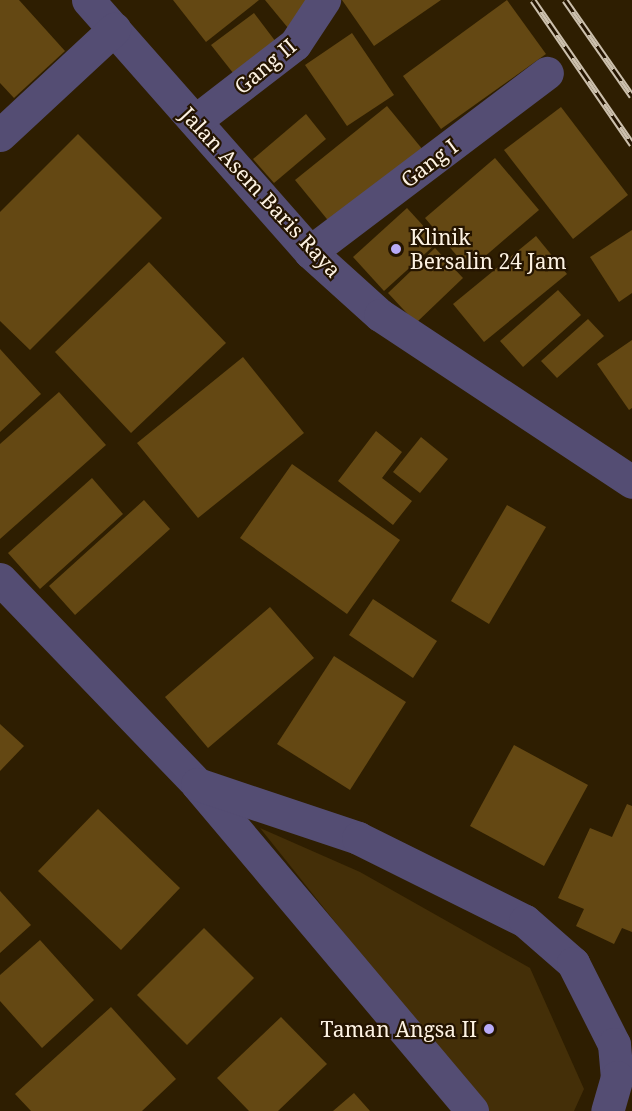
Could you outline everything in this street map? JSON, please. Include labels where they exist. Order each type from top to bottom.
[{"type":"street","name":"Jalan Asem Baris Raya","points":[[88,0],[310,252],[380,315],[632,482]]},
{"type":"street","name":"Gang II","points":[[195,121],[295,44],[324,0]]},
{"type":"street","points":[[0,135],[114,29]]},
{"type":"street","name":"Gang I","points":[[310,252],[547,73]]},
{"type":"street","points":[[0,579],[197,784],[472,1111]]},
{"type":"street","points":[[197,784],[358,838],[525,921],[573,963],[614,1044],[617,1077],[608,1111]]},
{"type":"shaded area","name":"Taman Angsa II","points":[[260,828],[360,872],[530,968],[584,1089],[574,1111],[486,1111]]},
{"type":"building","points":[[0,0],[19,0],[65,51],[14,98],[0,83]]},
{"type":"building","points":[[173,0],[259,0],[206,42]]},
{"type":"building","points":[[265,0],[311,0],[293,34]]},
{"type":"building","points":[[342,0],[441,0],[374,46]]},
{"type":"building","points":[[507,0],[546,54],[441,129],[403,76]]},
{"type":"building","points":[[254,13],[279,46],[237,78],[211,45]]},
{"type":"building","points":[[352,33],[394,95],[347,126],[305,65]]},
{"type":"building","points":[[387,106],[423,150],[331,224],[295,180]]},
{"type":"building","points":[[561,107],[628,195],[573,239],[504,150]]},
{"type":"building","points":[[306,114],[326,139],[274,183],[253,159]]},
{"type":"building","points":[[78,134],[162,218],[30,350],[0,321],[0,212]]},
{"type":"building","points":[[495,158],[539,210],[469,270],[425,218]]},
{"type":"building","name":"Klinik Bersalin 24 Jam","points":[[407,208],[438,242],[384,291],[353,257]]},
{"type":"building","points":[[632,230],[632,293],[619,302],[590,257]]},
{"type":"building","points":[[536,236],[567,274],[484,342],[453,304]]},
{"type":"building","points":[[435,248],[463,278],[416,323],[388,293]]},
{"type":"building","points":[[149,262],[226,343],[131,433],[55,352]]},
{"type":"building","points":[[558,290],[581,315],[523,367],[500,341]]},
{"type":"building","points":[[588,319],[604,336],[557,378],[541,361]]},
{"type":"building","points":[[632,340],[632,408],[629,410],[597,364]]},
{"type":"building","points":[[0,349],[41,394],[0,432]]},
{"type":"building","points":[[243,357],[304,433],[198,518],[137,443]]},
{"type":"building","points":[[59,392],[106,445],[0,539],[0,444]]},
{"type":"building","points":[[376,431],[402,452],[382,478],[412,501],[393,525],[338,481]]},
{"type":"building","points":[[421,437],[448,459],[420,493],[393,472]]},
{"type":"building","points":[[292,464],[400,540],[347,614],[240,538]]},
{"type":"building","points":[[92,478],[123,514],[40,589],[8,553]]},
{"type":"building","points":[[144,500],[170,529],[75,615],[49,586]]},
{"type":"building","points":[[507,505],[546,527],[489,624],[451,601]]},
{"type":"building","points":[[373,599],[437,641],[413,678],[349,635]]},
{"type":"building","points":[[270,607],[314,658],[208,748],[165,697]]},
{"type":"building","points":[[334,656],[406,702],[350,790],[277,744]]},
{"type":"building","points":[[0,724],[24,746],[0,771]]},
{"type":"building","points":[[514,745],[588,785],[544,866],[470,826]]},
{"type":"building","points":[[627,804],[632,806],[632,932],[622,928],[614,944],[576,926],[584,909],[558,898],[590,828],[612,837]]},
{"type":"building","points":[[98,809],[180,888],[121,950],[38,871]]},
{"type":"building","points":[[0,891],[31,925],[0,953]]},
{"type":"building","points":[[204,928],[254,978],[187,1045],[137,995]]},
{"type":"building","points":[[40,940],[94,1000],[42,1048],[0,1001],[0,975]]},
{"type":"building","points":[[111,1007],[176,1079],[142,1111],[31,1111],[15,1094]]},
{"type":"building","points":[[281,1017],[327,1064],[278,1111],[249,1111],[217,1078]]},
{"type":"building","points":[[354,1093],[370,1111],[333,1111]]},
{"type":"railway","points":[[533,0],[632,144]]},
{"type":"railway","points":[[565,0],[632,96]]},
{"type":"place","name":"Klinik Bersalin 24 Jam","points":[[396,249]]},
{"type":"place","name":"Taman Angsa II","points":[[489,1029]]}]
